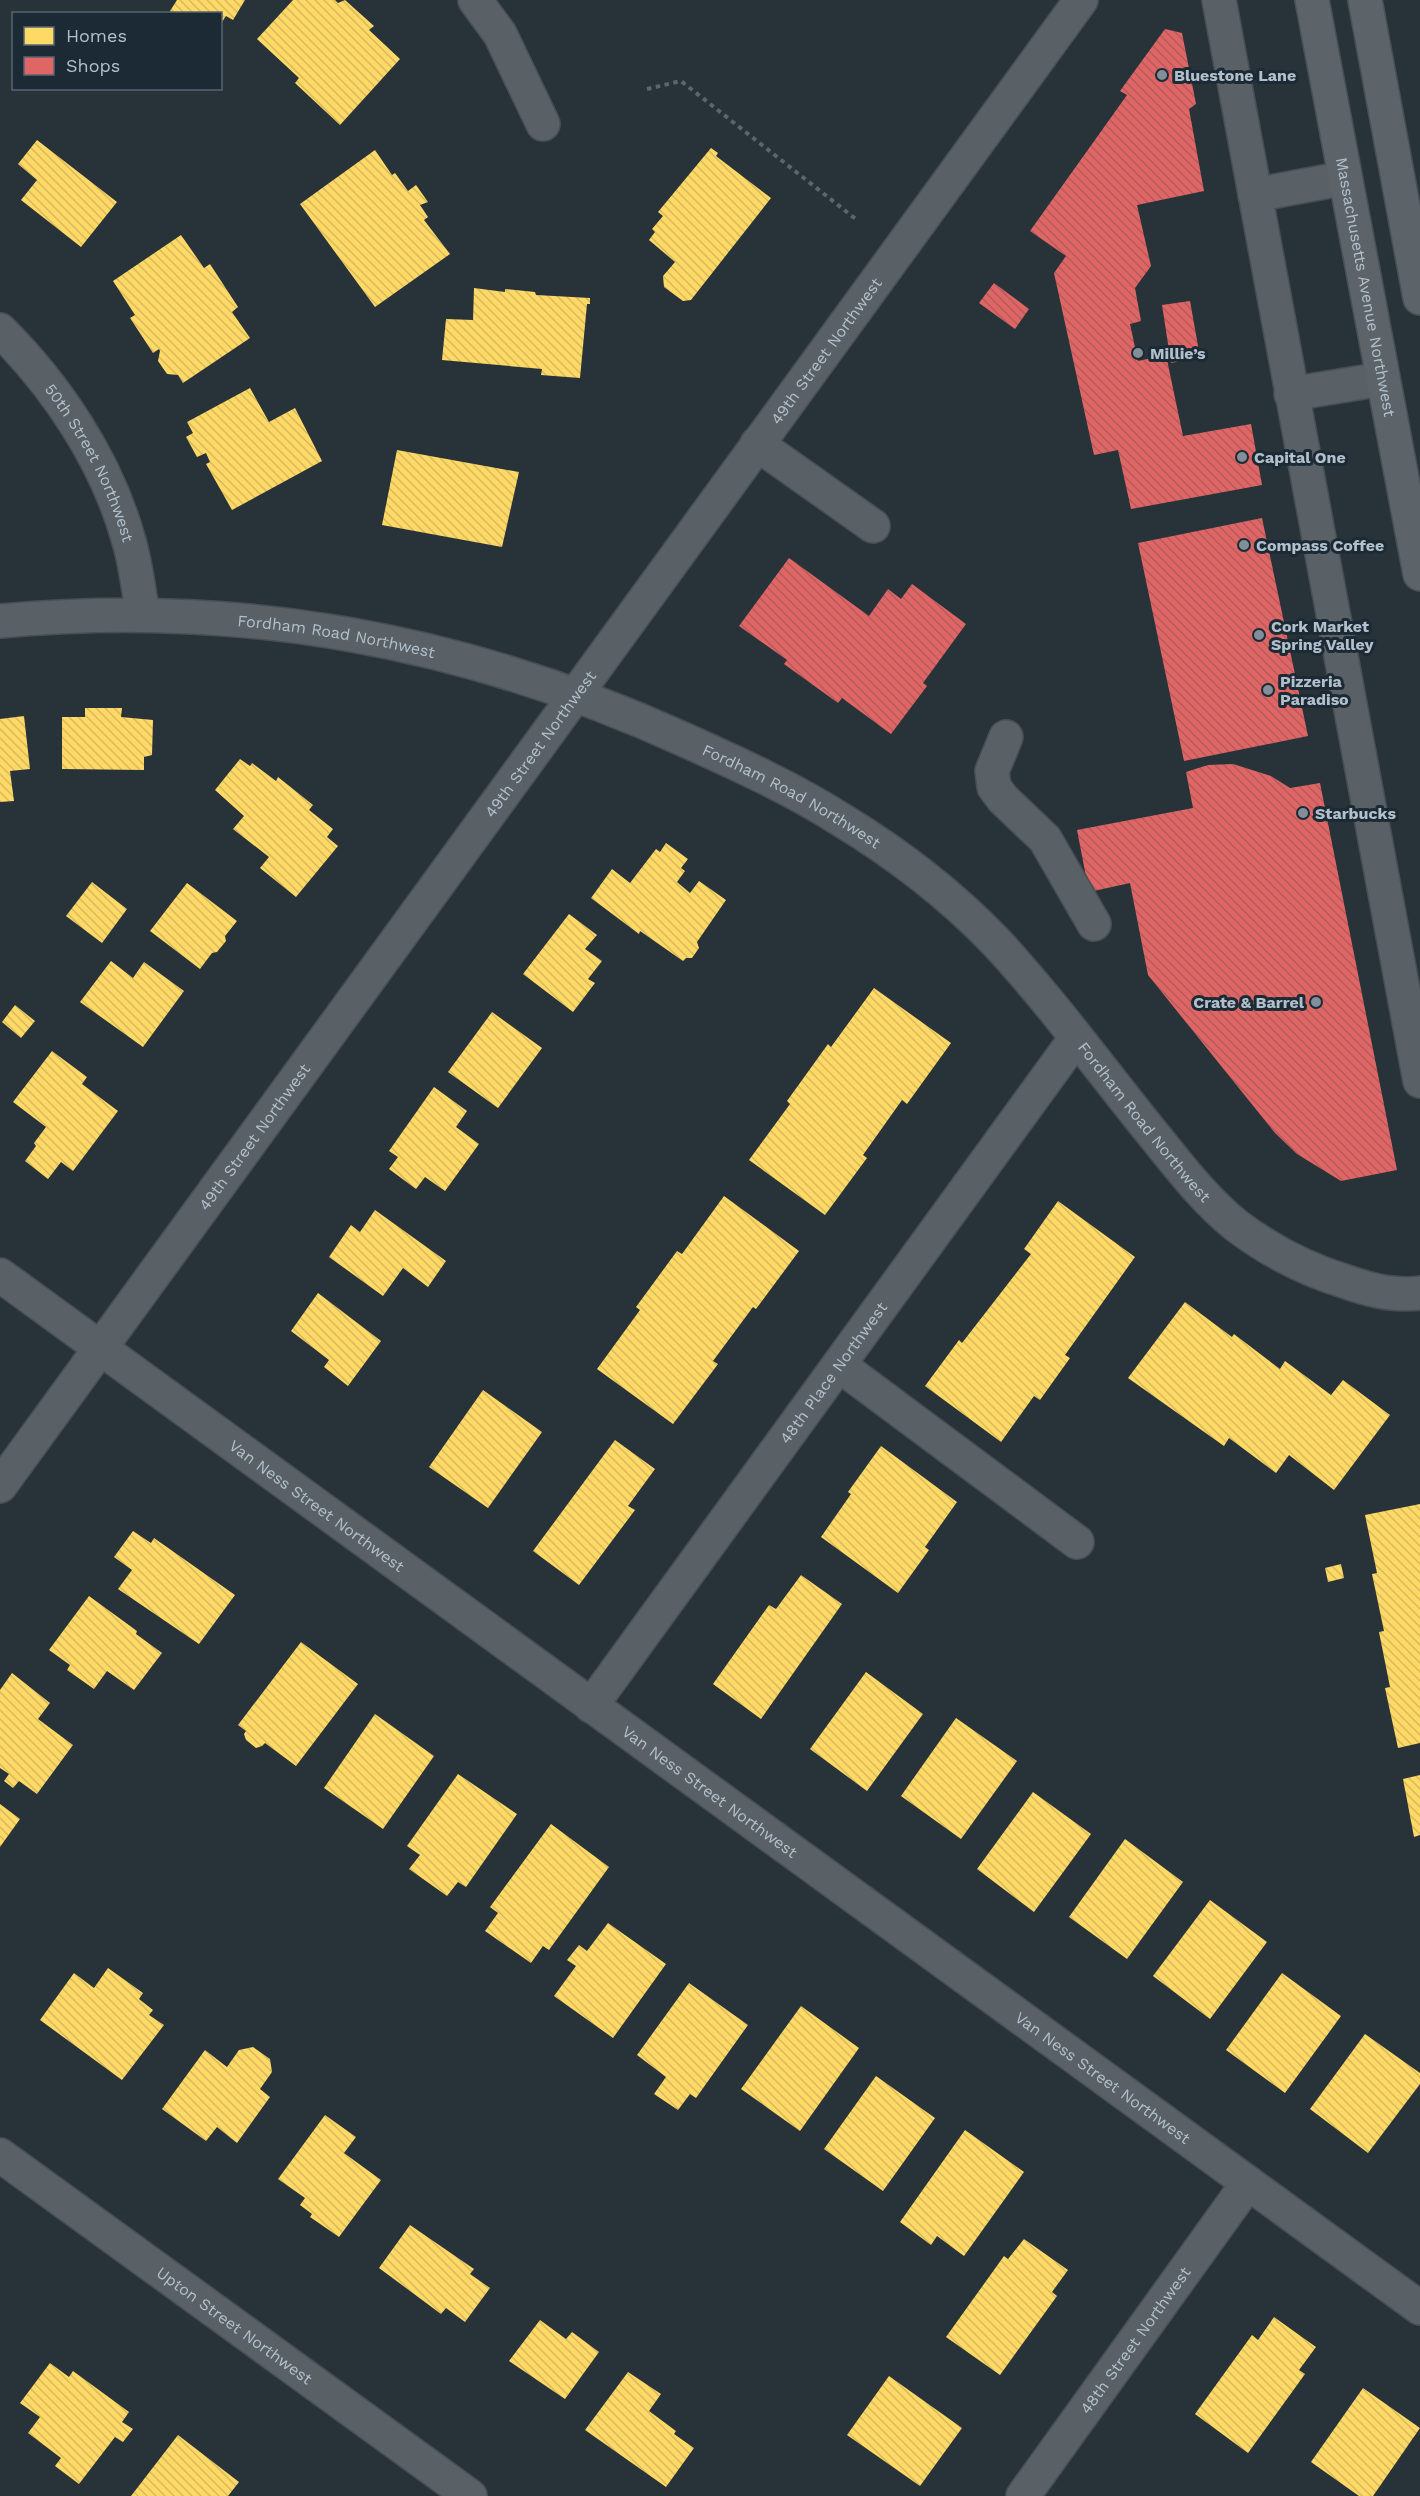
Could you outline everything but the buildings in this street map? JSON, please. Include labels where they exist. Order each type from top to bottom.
[{"type":"main road","name":"Massachusetts Avenue Northwest","points":[[1312,0],[1420,574]]},
{"type":"main road","points":[[1365,0],[1413,218],[1420,298]]},
{"type":"street","points":[[475,0],[500,34],[543,124]]},
{"type":"street","points":[[1219,0],[1420,1081]]},
{"type":"street","name":"49th Street Northwest","points":[[0,1486],[757,444],[1070,4]]},
{"type":"street","points":[[1255,195],[1345,178]]},
{"type":"street","name":"50th Street Northwest","points":[[0,330],[28,360],[64,407],[80,431],[107,484],[129,539],[143,614]]},
{"type":"street","points":[[1291,394],[1382,379]]},
{"type":"street","points":[[757,444],[873,526]]},
{"type":"street","name":"Fordham Road Northwest","points":[[0,621],[143,614],[230,618],[362,635],[442,652],[501,668],[641,720],[764,775],[841,819],[906,863],[962,908],[998,944],[1186,1174],[1215,1207],[1236,1225],[1280,1254],[1329,1277],[1381,1290],[1407,1294],[1420,1293]]},
{"type":"street","points":[[1006,737],[992,771],[994,787],[1003,799],[1045,839],[1094,924]]},
{"type":"street","name":"48th Place Northwest","points":[[591,1706],[1076,1038]]},
{"type":"street","name":"Van Ness Street Northwest","points":[[0,1275],[1420,2308]]},
{"type":"street","points":[[839,1365],[1077,1542]]},
{"type":"street","name":"Upton Street Northwest","points":[[0,2155],[470,2496]]},
{"type":"street","name":"48th Street Northwest","points":[[1023,2496],[1248,2183]]},
{"type":"path","points":[[647,89],[681,81],[857,220]]},
{"type":"place","name":"Bluestone Lane","points":[[1162,75]]},
{"type":"place","name":"Millie’s","points":[[1138,353]]},
{"type":"place","name":"Capital One","points":[[1242,457]]},
{"type":"place","name":"Compass Coffee","points":[[1244,545]]},
{"type":"place","name":"Cork Market Spring Valley","points":[[1259,635]]},
{"type":"place","name":"Pizzeria Paradiso","points":[[1268,690]]},
{"type":"place","name":"Starbucks","points":[[1303,813]]},
{"type":"place","name":"Crate & Barrel","points":[[1316,1002]]}]
